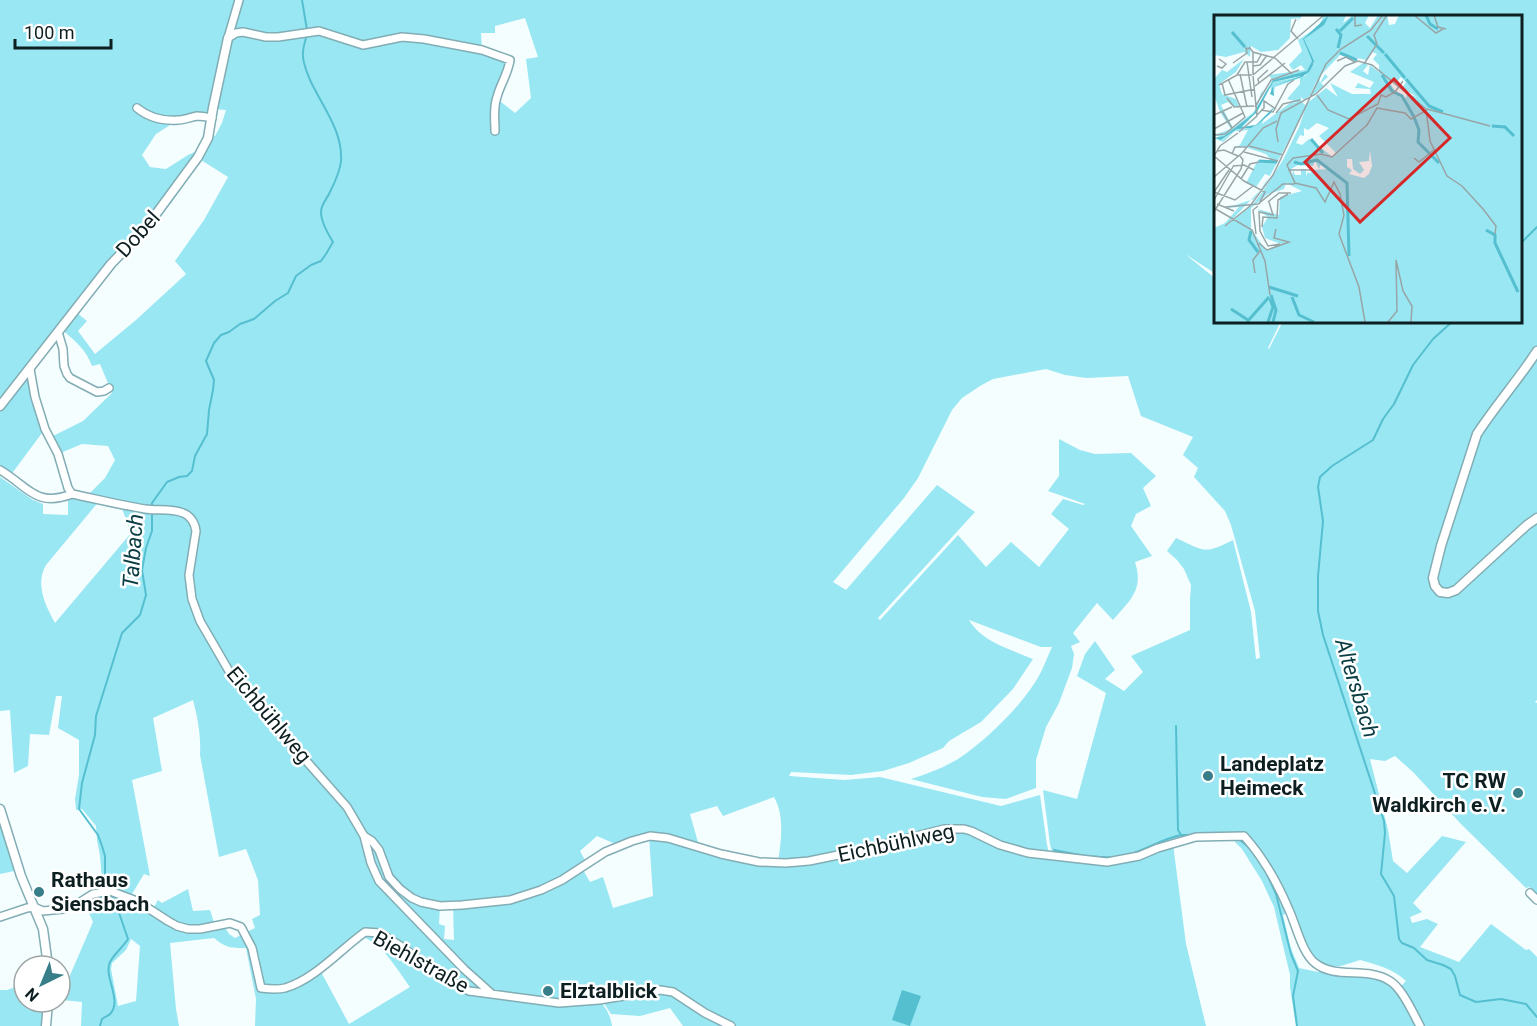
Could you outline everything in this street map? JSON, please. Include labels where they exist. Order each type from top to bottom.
[{"type":"street","name":"Dobel","points":[[0,406],[111,264],[145,229],[198,157],[208,138],[228,38],[239,0]]},
{"type":"street","points":[[235,18],[237,26],[243,32]]},
{"type":"street","points":[[228,38],[243,32],[278,37],[319,31],[363,45],[402,37],[482,50],[510,60],[496,98],[495,131]]},
{"type":"street","points":[[137,108],[154,118],[166,120],[198,116],[212,118]]},
{"type":"street","points":[[58,332],[63,349],[64,366],[70,378],[97,392],[109,388]]},
{"type":"street","points":[[1537,351],[1478,434],[1441,546],[1433,578],[1435,586],[1440,592],[1448,593],[1456,590],[1537,518]]},
{"type":"street","points":[[30,369],[35,397],[43,422],[58,454],[72,494]]},
{"type":"street","name":"Eichbühlweg","points":[[0,470],[38,497],[51,499],[72,494],[151,510],[184,513],[194,523],[196,531],[189,575],[192,599],[200,621],[233,678],[347,807],[364,836],[372,841],[379,850],[389,877],[400,890],[421,902],[440,906],[510,900],[541,890],[572,874],[605,852],[650,836],[668,838],[750,860],[786,863],[853,852],[944,829],[964,829],[1000,845],[1028,853],[1107,862],[1139,856],[1196,837],[1244,836],[1270,873],[1311,959],[1322,968],[1341,972],[1375,974],[1390,981],[1398,989],[1420,1026]]},
{"type":"street","points":[[0,809],[21,876],[43,929],[46,954]]},
{"type":"street","name":"Biehlstraße","points":[[364,836],[379,881],[464,969],[492,994]]},
{"type":"street","points":[[369,856],[379,850]]},
{"type":"street","name":"Biehlstraße","points":[[0,917],[34,907],[43,910],[63,909],[74,906],[93,894],[108,891],[137,902],[177,926],[188,929],[230,923],[241,927],[252,948],[261,988],[274,990],[286,988],[304,979],[365,932],[380,933],[428,964],[445,978],[469,991],[559,1003],[617,998],[660,990],[673,992],[730,1026]]},
{"type":"street","points":[[1530,893],[1537,900]]},
{"type":"shaded area","points":[[0,0],[1537,0],[1537,700],[1535,702],[1537,703],[1537,894],[1529,887],[1526,888],[1395,756],[1385,761],[1370,759],[1388,830],[1393,861],[1407,873],[1442,836],[1466,842],[1413,903],[1422,912],[1410,917],[1412,923],[1427,919],[1438,924],[1420,947],[1459,962],[1491,924],[1526,950],[1529,949],[1537,957],[1537,1026],[1296,1026],[1290,975],[1274,907],[1262,881],[1234,838],[1196,838],[1173,844],[1186,944],[1206,1026],[735,1026],[706,1011],[725,1026],[683,1026],[670,1008],[640,1016],[611,1014],[599,999],[559,1002],[492,993],[378,882],[491,995],[559,1004],[598,1000],[608,1012],[612,1026],[255,1026],[256,999],[246,948],[229,947],[214,938],[170,943],[179,1026],[81,1026],[82,1002],[72,1001],[72,971],[93,922],[85,904],[103,891],[96,826],[82,809],[76,810],[79,740],[58,728],[62,696],[56,696],[49,735],[30,734],[28,766],[14,773],[10,710],[0,711],[0,477],[33,500],[43,504],[43,514],[68,515],[68,495],[87,496],[105,478],[115,460],[108,446],[82,444],[58,454],[49,438],[83,421],[112,393],[100,364],[92,366],[83,350],[61,329],[30,369],[45,429],[10,476],[0,470]],"holes":[[[525,18],[538,57],[526,59],[531,98],[515,113],[496,98],[510,60],[482,50],[481,33],[495,33],[495,26]],[[215,109],[226,110],[215,136],[209,134],[204,148],[166,169],[150,167],[142,155],[156,134],[181,118],[214,116]],[[201,160],[228,177],[204,220],[175,261],[186,274],[95,354],[78,331],[87,321],[76,312],[110,270],[133,248],[171,203]],[[1046,369],[1086,378],[1128,376],[1141,416],[1193,437],[1183,455],[1198,468],[1194,477],[1225,511],[1255,611],[1260,658],[1256,659],[1251,612],[1233,540],[1216,548],[1204,550],[1176,538],[1167,551],[1184,569],[1191,585],[1190,630],[1131,656],[1143,672],[1124,691],[1105,679],[1115,670],[1095,641],[1085,654],[1077,676],[1106,693],[1077,799],[1043,790],[1053,856],[1049,853],[1047,845],[1040,795],[1001,806],[880,777],[844,780],[789,776],[791,772],[851,775],[883,771],[909,763],[943,748],[949,741],[981,722],[1013,689],[1033,659],[989,639],[981,634],[969,620],[1041,647],[1052,647],[1034,684],[993,731],[958,759],[911,779],[982,797],[1006,799],[1036,788],[1036,760],[1046,727],[1059,703],[1072,668],[1074,654],[1071,646],[1080,642],[1073,633],[1097,603],[1113,620],[1134,594],[1138,580],[1135,562],[1152,556],[1131,526],[1136,514],[1151,506],[1143,488],[1156,476],[1131,453],[1095,454],[1080,450],[1059,439],[1059,476],[1048,491],[1085,504],[1063,499],[1051,514],[1069,529],[1039,567],[1011,542],[986,567],[958,535],[880,620],[878,618],[975,512],[937,485],[846,590],[833,582],[904,498],[918,478],[952,410],[962,398],[993,379]],[[100,500],[120,503],[131,533],[55,623],[41,587],[46,565]],[[193,700],[199,728],[200,755],[219,857],[246,849],[258,880],[260,915],[252,919],[255,928],[235,938],[226,929],[216,929],[210,910],[193,911],[188,889],[162,903],[158,900],[151,912],[129,899],[144,874],[150,876],[132,780],[162,771],[153,718]],[[774,797],[781,821],[778,862],[721,854],[699,846],[690,814],[717,806],[723,816]],[[597,836],[620,846],[649,836],[653,896],[613,908],[603,877],[590,882],[582,868],[587,864],[580,851]],[[453,905],[454,940],[444,939],[445,926],[439,924],[440,906]],[[1288,913],[1316,966],[1321,970],[1318,972],[1299,968],[1290,946],[1283,915]],[[361,936],[383,951],[410,987],[349,1024],[320,970]],[[131,939],[140,946],[136,1001],[118,1006],[111,969],[112,963],[126,950]],[[1360,960],[1390,970],[1406,981],[1400,987],[1383,974],[1374,971],[1327,966],[1341,966]]]},
{"type":"shaded area","points":[[0,821],[14,871],[0,874]]},
{"type":"shaded area","points":[[12,988],[12,1014],[42,1014],[42,1026],[0,1026],[0,990]]},
{"type":"shaded area","points":[[902,990],[921,996],[910,1026],[892,1020]]},
{"type":"waterway","name":"Talbach","points":[[302,0],[307,30]]},
{"type":"waterway","name":"Talbach","points":[[108,889],[105,883],[105,856],[102,846],[98,835],[79,809],[82,783],[95,735],[96,716],[122,633],[140,615],[146,595],[142,570],[152,531],[152,503],[167,482],[187,476],[192,471],[195,456],[207,434],[214,380],[206,361],[214,343],[221,335],[254,319],[288,293],[296,276],[321,261],[333,242],[323,224],[321,209],[338,173],[341,150],[331,119],[305,67],[303,51],[307,35]]},
{"type":"waterway","name":"Altersbach","points":[[1522,242],[1537,227]]},
{"type":"waterway","name":"Altersbach","points":[[1452,322],[1433,339],[1413,365],[1373,440],[1332,466],[1320,477],[1318,487],[1323,521],[1318,576],[1318,611],[1323,635],[1384,821],[1381,874],[1394,896],[1399,939],[1402,943],[1414,948],[1427,960],[1451,969],[1460,995],[1476,1002],[1501,999],[1526,1004],[1537,1017]]},
{"type":"waterway","points":[[1176,726],[1178,830],[1181,835],[1192,835]]},
{"type":"waterway","points":[[1054,850],[1089,856],[1124,856],[1181,835]]},
{"type":"waterway","points":[[1240,840],[1250,848],[1263,867]]},
{"type":"waterway","points":[[1266,872],[1276,894],[1291,954],[1298,971],[1293,996],[1297,1026]]},
{"type":"waterway","name":"Talbach","points":[[100,1026],[102,1019],[113,1009],[114,996],[109,974],[110,962],[128,939],[111,894]]},
{"type":"place","name":"Landeplatz Heimeck","points":[[1208,776]]},
{"type":"place","name":"TC RW Waldkirch e.V.","points":[[1518,793]]},
{"type":"place","name":"Rathaus Siensbach","points":[[39,892]]},
{"type":"place","name":"Elztalblick","points":[[548,991]]}]
